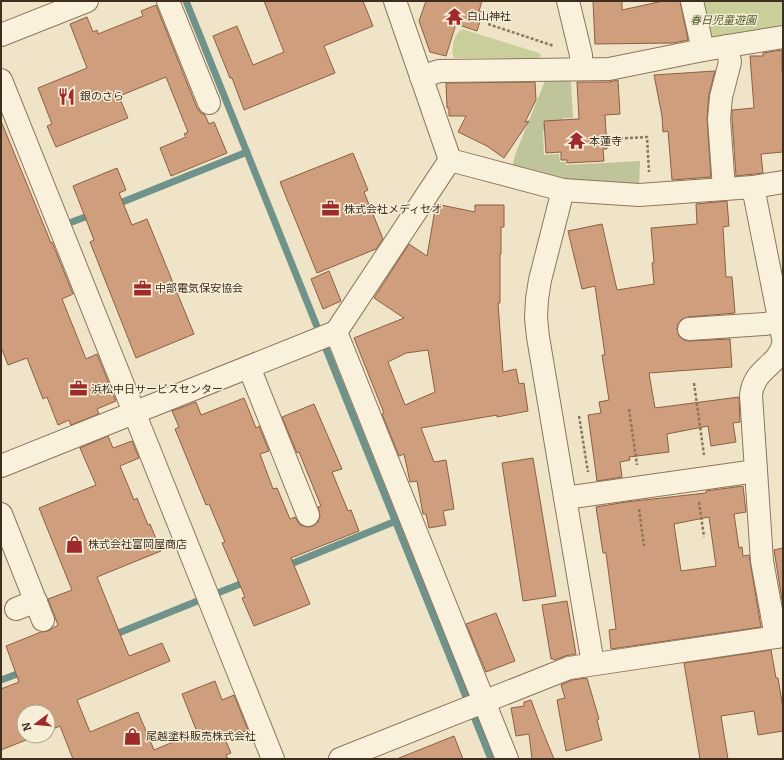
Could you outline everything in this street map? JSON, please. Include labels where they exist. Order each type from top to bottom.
[{"type":"street","points":[[1,36],[87,1]]},
{"type":"street","points":[[168,1],[209,103]]},
{"type":"street","points":[[395,1],[450,160]]},
{"type":"street","points":[[568,1],[581,62]]},
{"type":"street","points":[[692,1],[703,50]]},
{"type":"street","points":[[421,77],[439,71],[581,62],[609,69],[703,50],[783,37]]},
{"type":"street","points":[[724,189],[719,119],[721,98],[730,62],[727,46]]},
{"type":"street","points":[[1,80],[273,759]]},
{"type":"street","points":[[450,160],[563,190],[639,195],[753,187],[783,182]]},
{"type":"street","points":[[1,466],[327,336],[450,160]]},
{"type":"street","points":[[689,329],[765,324],[781,329],[777,277],[753,187]]},
{"type":"street","points":[[563,190],[540,280],[536,299],[536,318],[539,345],[593,664]]},
{"type":"street","points":[[327,336],[474,705],[507,759]]},
{"type":"street","points":[[340,759],[569,668],[780,637],[762,561],[751,394],[752,388],[758,376],[777,357],[783,345]]},
{"type":"street","points":[[249,367],[308,515]]},
{"type":"street","points":[[565,498],[756,471]]},
{"type":"street","points":[[1,514],[32,610]]},
{"type":"path","points":[[488,24],[581,62]]},
{"type":"path","points":[[610,139],[647,137],[650,194]]},
{"type":"path","points":[[694,383],[704,537]]},
{"type":"path","points":[[629,409],[644,546]]},
{"type":"path","points":[[579,416],[591,495]]},
{"type":"green space","name":"春日児童遊園","points":[[699,1],[783,1],[783,29],[713,40],[707,36]]},
{"type":"green space","points":[[462,29],[539,53],[541,55],[540,58],[454,58],[452,51],[455,38]]},
{"type":"green space","points":[[545,81],[571,81],[573,118],[563,118],[558,130],[543,131],[544,155],[559,154],[560,162],[566,162],[566,165],[640,161],[639,187],[565,182],[512,168],[515,155]]},
{"type":"building","points":[[264,1],[363,1],[373,26],[324,46],[335,73],[244,110],[232,78],[230,78],[213,36],[237,26],[253,65],[284,52]]},
{"type":"building","points":[[426,1],[482,1],[479,11],[483,12],[477,31],[456,24],[446,56],[430,52],[419,21]]},
{"type":"building","points":[[593,1],[622,1],[622,10],[663,1],[680,1],[688,40],[673,43],[595,44]]},
{"type":"building","points":[[156,5],[197,108],[205,115],[209,124],[214,122],[227,153],[171,176],[160,148],[186,137],[184,134],[188,132],[166,77],[122,95],[123,98],[120,99],[128,118],[56,147],[47,126],[52,124],[38,88],[87,68],[70,24],[87,17],[93,32],[97,30],[98,34],[143,16],[141,11]]},
{"type":"building","points":[[782,50],[783,152],[761,154],[763,173],[736,176],[732,110],[754,108],[750,56],[763,56],[763,53]]},
{"type":"building","points":[[715,71],[709,94],[707,118],[711,177],[672,180],[668,131],[663,132],[662,116],[654,75]]},
{"type":"building","points":[[618,80],[620,114],[605,115],[607,149],[603,149],[604,161],[567,163],[567,160],[561,160],[561,152],[546,153],[544,121],[579,119],[577,82],[609,82]]},
{"type":"building","points":[[535,82],[536,100],[525,122],[529,121],[504,158],[487,146],[458,132],[466,116],[449,116],[449,108],[447,108],[446,83]]},
{"type":"building","points":[[1,121],[73,294],[62,299],[86,359],[97,354],[116,401],[97,409],[99,414],[71,425],[69,420],[58,425],[47,397],[43,399],[27,358],[8,365],[1,347]]},
{"type":"building","points":[[353,153],[368,190],[364,192],[383,239],[376,249],[317,273],[280,182]]},
{"type":"building","points":[[117,168],[126,190],[119,193],[132,225],[147,219],[194,334],[136,358],[90,242],[94,240],[73,186]]},
{"type":"building","points":[[727,201],[729,226],[723,227],[726,277],[732,277],[735,313],[688,317],[682,319],[678,324],[677,329],[679,336],[684,340],[689,341],[730,339],[732,367],[649,373],[655,408],[739,397],[740,422],[733,423],[736,442],[711,446],[708,426],[667,434],[669,452],[629,457],[630,460],[620,462],[622,477],[597,481],[588,415],[601,413],[599,402],[609,400],[602,355],[605,355],[595,286],[582,289],[568,231],[602,224],[617,290],[654,284],[651,228],[697,224],[696,204]]},
{"type":"building","points":[[436,204],[475,212],[475,205],[504,205],[504,227],[501,227],[500,303],[498,303],[503,372],[516,369],[519,384],[524,383],[528,411],[421,428],[434,462],[446,460],[454,509],[443,511],[446,525],[429,528],[426,514],[423,514],[417,481],[410,482],[404,454],[399,456],[382,414],[384,413],[354,338],[404,318],[374,298],[409,244],[427,256]],"holes":[[[428,350],[435,392],[405,405],[388,362],[406,353]]]},
{"type":"building","points":[[329,271],[341,301],[323,309],[311,279]]},
{"type":"building","points":[[244,398],[256,428],[259,426],[269,451],[260,454],[273,489],[277,488],[290,519],[295,517],[300,525],[307,527],[313,526],[318,522],[320,516],[318,507],[321,506],[299,452],[297,453],[282,417],[314,404],[342,469],[332,472],[348,511],[351,510],[359,531],[291,558],[310,604],[254,626],[242,598],[245,597],[222,543],[225,542],[209,504],[206,505],[175,429],[179,427],[172,411],[196,402],[201,415]]},
{"type":"building","points":[[108,436],[113,448],[132,441],[139,458],[120,466],[134,500],[137,498],[161,551],[97,577],[129,656],[162,643],[170,661],[77,700],[90,732],[138,712],[154,750],[197,732],[182,694],[215,681],[222,700],[234,695],[248,730],[225,739],[231,753],[226,755],[228,759],[73,759],[60,726],[56,728],[56,704],[16,704],[16,744],[1,750],[1,689],[19,682],[6,646],[41,632],[48,631],[58,625],[48,599],[72,590],[39,508],[96,485],[80,448]]},
{"type":"building","points":[[533,458],[556,596],[523,601],[502,463]]},
{"type":"building","points":[[743,486],[746,512],[734,514],[739,548],[742,547],[743,556],[749,555],[761,627],[611,649],[609,630],[616,629],[606,553],[603,553],[596,507],[706,493],[706,491]],"holes":[[[709,517],[716,566],[681,571],[674,524]]]},
{"type":"building","points":[[783,548],[783,606],[774,550]]},
{"type":"building","points":[[567,601],[576,654],[554,660],[551,659],[542,605]]},
{"type":"building","points":[[496,613],[515,661],[486,672],[466,624]]},
{"type":"building","points":[[771,650],[783,708],[783,731],[758,735],[754,711],[721,716],[728,759],[700,759],[684,663]]},
{"type":"building","points":[[587,678],[599,719],[597,720],[602,740],[566,751],[557,700],[565,698],[561,685],[572,680]]},
{"type":"building","points":[[531,700],[554,759],[532,759],[529,734],[516,736],[511,708],[524,706],[524,702]]},
{"type":"building","points":[[454,736],[463,759],[399,759],[399,758]]},
{"type":"waterway","points":[[186,1],[491,759]]},
{"type":"waterway","points":[[115,205],[247,152]]},
{"type":"waterway","points":[[72,222],[93,214]]},
{"type":"waterway","points":[[286,566],[396,521]]},
{"type":"waterway","points":[[220,592],[248,581]]},
{"type":"waterway","points":[[111,636],[200,600]]},
{"type":"waterway","points":[[1,680],[25,671]]},
{"type":"place","name":"白山神社","points":[[454,16]]},
{"type":"place","name":"銀のさら","points":[[67,96]]},
{"type":"place","name":"本蓮寺","points":[[576,141]]},
{"type":"place","name":"株式会社メディセオ","points":[[331,209]]},
{"type":"place","name":"中部電気保安協会","points":[[142,288]]},
{"type":"place","name":"浜松中日サービスセンター","points":[[78,389]]},
{"type":"place","name":"株式会社富岡屋商店","points":[[75,544]]},
{"type":"place","name":"尾越塗料販売株式会社","points":[[133,736]]}]
